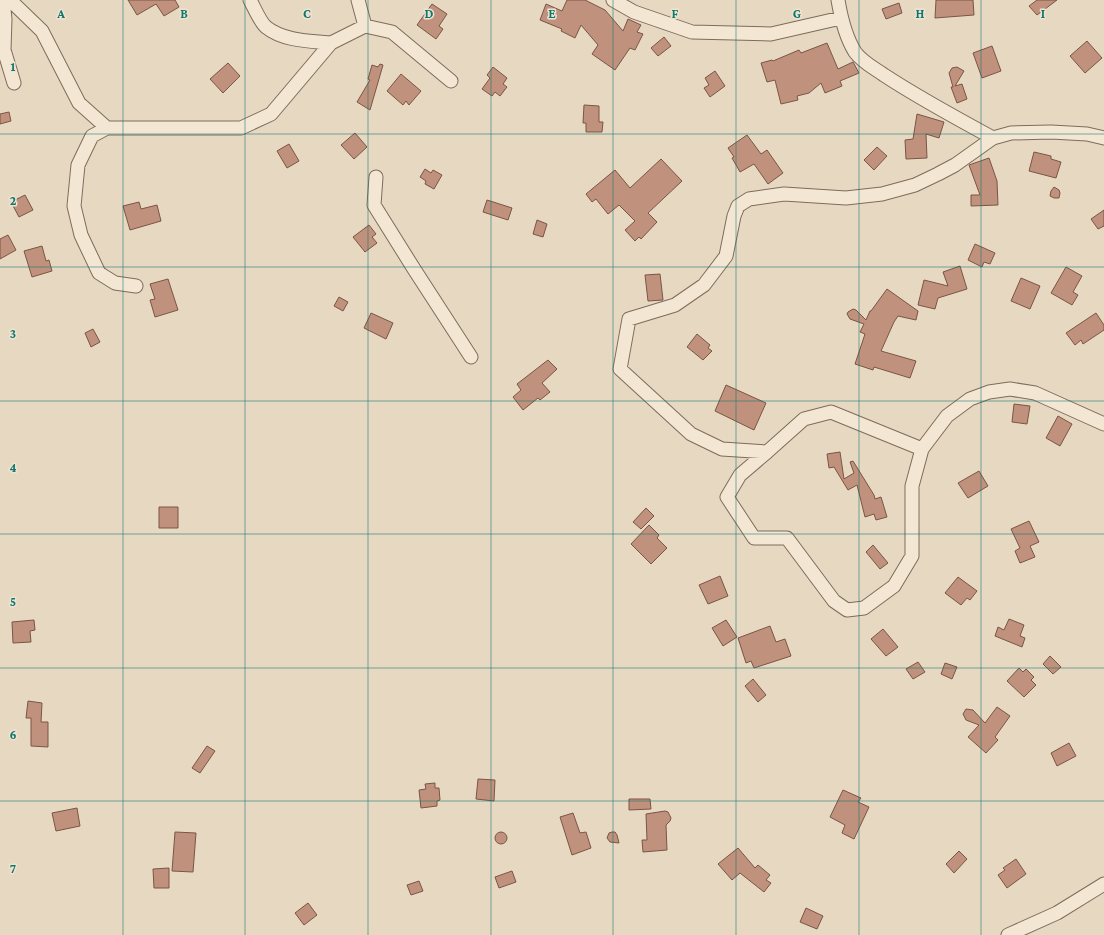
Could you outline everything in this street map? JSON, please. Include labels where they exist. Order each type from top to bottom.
[{"type":"street","points":[[3,0],[5,19],[4,50],[14,83]]},
{"type":"street","points":[[10,0],[42,31],[78,103],[107,128]]},
{"type":"street","points":[[250,0],[265,26],[280,35],[308,41],[331,43]]},
{"type":"street","points":[[358,0],[365,26]]},
{"type":"street","points":[[613,0],[634,12],[692,32],[771,34],[841,18]]},
{"type":"street","points":[[838,0],[844,28],[853,48],[862,60],[921,98],[993,138]]},
{"type":"street","points":[[136,286],[115,282],[99,273],[81,235],[74,206],[78,165],[92,136],[107,128],[241,128],[271,114],[331,43],[365,26],[392,32],[451,81]]},
{"type":"street","points":[[768,452],[722,450],[691,434],[620,369],[629,319],[675,305],[704,285],[726,256],[734,216],[738,206],[749,199],[784,194],[846,198],[882,194],[915,185],[954,166],[993,138],[1011,133],[1050,132],[1087,134],[1104,138]]},
{"type":"street","points":[[376,177],[374,205],[471,357]]},
{"type":"street","points":[[922,449],[831,412],[804,419],[740,475],[727,498],[754,538],[787,538],[834,601],[847,610],[864,608],[894,586],[912,556],[912,486],[922,449],[947,416],[970,399],[990,392],[1010,389],[1035,393],[1104,424]]},
{"type":"street","points":[[1008,935],[1057,913],[1104,884]]},
{"type":"building","points":[[128,0],[175,0],[179,7],[164,16],[156,4],[137,15]]},
{"type":"building","points":[[567,0],[585,0],[605,10],[623,31],[628,19],[641,25],[637,32],[643,34],[635,50],[630,48],[615,70],[592,54],[598,45],[581,25],[575,38],[561,31],[562,29],[540,20],[546,4],[562,11]]},
{"type":"building","points":[[936,0],[973,0],[974,15],[935,18]]},
{"type":"building","points":[[1037,0],[1057,0],[1037,15],[1029,6]]},
{"type":"building","points":[[899,3],[902,13],[886,19],[882,9]]},
{"type":"building","points":[[432,4],[447,14],[439,26],[443,29],[436,39],[417,25]]},
{"type":"building","points":[[664,37],[671,46],[658,56],[651,48]]},
{"type":"building","points":[[1087,41],[1102,58],[1085,73],[1070,56]]},
{"type":"building","points":[[827,43],[838,69],[853,62],[859,73],[840,81],[842,86],[825,93],[821,83],[809,93],[797,96],[798,100],[781,104],[775,80],[767,82],[761,63],[773,61],[799,50],[801,53]]},
{"type":"building","points":[[992,46],[1001,71],[982,78],[973,53]]},
{"type":"building","points":[[228,63],[240,76],[223,93],[210,79]]},
{"type":"building","points":[[380,64],[383,65],[370,110],[357,102],[370,80],[368,79],[372,65],[378,67]]},
{"type":"building","points":[[493,67],[507,78],[503,84],[507,87],[500,96],[495,92],[492,96],[482,89],[490,78],[487,75]]},
{"type":"building","points":[[957,67],[964,71],[955,86],[962,84],[967,99],[957,103],[951,87],[953,87],[949,73],[952,68]]},
{"type":"building","points":[[715,71],[725,86],[710,97],[704,88],[709,85],[705,78]]},
{"type":"building","points":[[401,74],[421,91],[409,105],[406,101],[403,105],[387,91]]},
{"type":"building","points":[[584,105],[599,106],[599,122],[603,122],[602,132],[586,132],[586,123],[583,123]]},
{"type":"building","points":[[9,112],[11,121],[0,124],[0,114]]},
{"type":"building","points":[[917,114],[944,122],[939,138],[926,134],[927,158],[906,159],[905,140],[913,139]]},
{"type":"building","points":[[355,133],[367,147],[354,159],[341,145]]},
{"type":"building","points":[[747,135],[761,154],[767,150],[783,173],[768,184],[754,164],[740,172],[732,158],[734,157],[728,148]]},
{"type":"building","points":[[289,144],[299,161],[287,168],[277,151]]},
{"type":"building","points":[[877,147],[887,156],[874,170],[864,160]]},
{"type":"building","points":[[1034,152],[1051,156],[1051,159],[1061,162],[1056,178],[1029,171]]},
{"type":"building","points":[[989,158],[997,181],[998,205],[971,206],[971,195],[980,195],[969,165]]},
{"type":"building","points":[[661,159],[682,181],[648,213],[657,222],[641,239],[639,237],[635,241],[625,230],[635,221],[619,205],[608,214],[596,199],[592,202],[586,194],[615,170],[630,188]]},
{"type":"building","points":[[425,169],[431,173],[433,170],[442,175],[434,189],[425,184],[426,181],[420,177]]},
{"type":"building","points":[[1054,187],[1059,190],[1059,198],[1050,196]]},
{"type":"building","points":[[25,195],[33,210],[19,217],[11,202]]},
{"type":"building","points":[[487,200],[512,208],[508,220],[483,212]]},
{"type":"building","points":[[139,202],[141,209],[157,205],[161,221],[130,230],[123,206]]},
{"type":"building","points":[[1104,210],[1104,226],[1098,229],[1091,219]]},
{"type":"building","points":[[537,220],[547,224],[543,237],[533,234]]},
{"type":"building","points":[[369,225],[376,234],[372,237],[377,243],[365,252],[353,237]]},
{"type":"building","points":[[8,235],[16,250],[0,259],[0,239]]},
{"type":"building","points":[[975,244],[995,253],[990,264],[984,262],[982,267],[968,260]]},
{"type":"building","points":[[42,246],[46,261],[49,260],[52,271],[32,277],[24,251]]},
{"type":"building","points":[[960,266],[967,289],[938,298],[935,309],[918,305],[924,280],[948,286],[943,272]]},
{"type":"building","points":[[1066,267],[1082,276],[1073,292],[1078,295],[1072,305],[1051,293]]},
{"type":"building","points":[[660,274],[663,300],[648,301],[645,275]]},
{"type":"building","points":[[1021,278],[1040,286],[1030,309],[1011,301]]},
{"type":"building","points":[[168,279],[178,310],[155,317],[150,300],[155,299],[150,284]]},
{"type":"building","points":[[887,289],[918,311],[916,320],[898,316],[881,351],[916,361],[910,378],[874,367],[873,370],[855,364],[865,334],[860,332],[864,324],[850,319],[847,314],[853,309],[866,320],[870,311]]},
{"type":"building","points":[[339,297],[348,302],[343,311],[334,306]]},
{"type":"building","points":[[371,313],[393,323],[386,339],[364,328]]},
{"type":"building","points":[[1096,313],[1104,325],[1104,330],[1083,344],[1081,340],[1075,345],[1066,333]]},
{"type":"building","points":[[93,329],[100,342],[91,347],[85,333]]},
{"type":"building","points":[[697,334],[710,345],[708,348],[712,351],[703,360],[687,347]]},
{"type":"building","points":[[548,360],[557,369],[542,383],[550,392],[540,400],[538,398],[523,410],[513,397],[521,390],[517,384]]},
{"type":"building","points":[[726,385],[766,403],[754,430],[715,411]]},
{"type":"building","points":[[1014,404],[1030,406],[1027,424],[1012,422]]},
{"type":"building","points":[[1058,416],[1072,424],[1060,446],[1046,438]]},
{"type":"building","points":[[840,452],[844,479],[854,473],[850,462],[853,461],[875,499],[881,497],[887,517],[876,520],[874,514],[865,517],[857,485],[848,490],[834,467],[829,468],[827,454]]},
{"type":"building","points":[[979,471],[988,486],[968,498],[958,483]]},
{"type":"building","points":[[159,507],[178,507],[178,528],[159,528]]},
{"type":"building","points":[[646,508],[654,516],[641,529],[633,522]]},
{"type":"building","points":[[1029,521],[1039,542],[1030,546],[1035,557],[1020,563],[1015,551],[1020,548],[1011,529]]},
{"type":"building","points":[[649,525],[659,535],[657,538],[667,548],[651,564],[631,544]]},
{"type":"building","points":[[873,545],[888,563],[880,569],[866,552]]},
{"type":"building","points":[[720,576],[728,596],[708,604],[699,585]]},
{"type":"building","points":[[958,577],[977,591],[970,600],[967,598],[961,605],[945,593]]},
{"type":"building","points":[[1009,619],[1024,625],[1020,636],[1025,638],[1022,647],[995,636],[998,627],[1004,630]]},
{"type":"building","points":[[34,620],[35,630],[30,631],[31,642],[13,643],[12,622]]},
{"type":"building","points":[[726,620],[737,637],[723,646],[712,628]]},
{"type":"building","points":[[770,626],[776,642],[785,639],[791,656],[754,668],[751,661],[746,663],[738,638]]},
{"type":"building","points":[[883,629],[898,647],[886,656],[871,639]]},
{"type":"building","points":[[1050,656],[1061,667],[1053,674],[1043,664]]},
{"type":"building","points":[[918,662],[925,672],[913,679],[906,669]]},
{"type":"building","points":[[945,663],[957,667],[952,679],[941,674]]},
{"type":"building","points":[[1019,668],[1023,672],[1026,669],[1034,677],[1031,680],[1036,685],[1024,697],[1007,681]]},
{"type":"building","points":[[753,679],[766,695],[758,702],[745,686]]},
{"type":"building","points":[[28,701],[42,703],[41,722],[48,722],[48,747],[31,746],[31,718],[26,718]]},
{"type":"building","points":[[997,707],[1010,716],[995,737],[998,740],[986,753],[968,737],[979,725],[966,720],[963,714],[966,709],[973,710],[985,723]]},
{"type":"building","points":[[1069,743],[1076,756],[1057,766],[1051,753]]},
{"type":"building","points":[[207,746],[215,751],[200,773],[192,768]]},
{"type":"building","points":[[478,779],[495,780],[494,801],[476,799]]},
{"type":"building","points":[[435,783],[435,788],[439,788],[440,800],[437,801],[437,806],[421,808],[419,790],[426,789],[425,784]]},
{"type":"building","points":[[843,790],[861,798],[858,802],[869,807],[854,839],[842,833],[845,825],[830,817]]},
{"type":"building","points":[[629,799],[650,799],[651,809],[629,810]]},
{"type":"building","points":[[77,808],[80,826],[56,831],[52,813]]},
{"type":"building","points":[[665,811],[668,812],[671,818],[666,825],[667,850],[643,852],[642,840],[647,840],[646,814]]},
{"type":"building","points":[[573,813],[580,833],[586,832],[591,848],[572,855],[560,817]]},
{"type":"building","points":[[175,832],[196,833],[193,872],[172,871]]},
{"type":"building","points":[[501,832],[505,834],[507,838],[505,842],[501,844],[497,842],[495,838],[497,834]]},
{"type":"building","points":[[615,832],[617,835],[619,843],[610,842],[607,838],[609,833]]},
{"type":"building","points":[[738,848],[755,868],[758,865],[770,875],[766,880],[771,883],[764,892],[740,873],[732,880],[718,864]]},
{"type":"building","points":[[959,851],[967,859],[954,873],[946,864]]},
{"type":"building","points":[[1016,859],[1026,874],[1007,888],[998,875],[1005,870],[1003,868]]},
{"type":"building","points":[[169,868],[169,888],[154,888],[153,869]]},
{"type":"building","points":[[512,871],[516,882],[499,888],[495,877]]},
{"type":"building","points":[[419,881],[423,891],[411,895],[407,885]]},
{"type":"building","points":[[308,903],[317,915],[304,925],[295,913]]},
{"type":"building","points":[[806,908],[823,916],[817,929],[800,922]]}]
